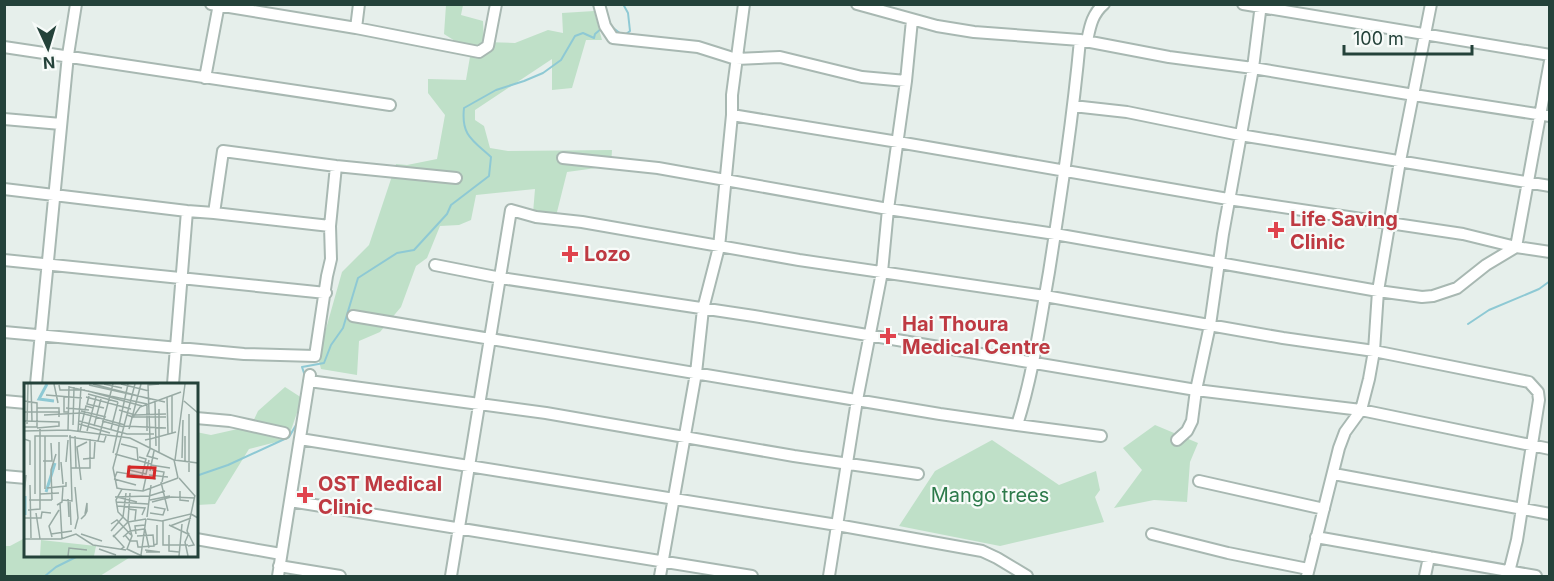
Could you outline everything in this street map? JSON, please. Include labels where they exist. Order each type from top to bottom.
[{"type":"street","points":[[36,383],[53,195],[68,55],[76,4]]},
{"type":"street","points":[[356,28],[359,4]]},
{"type":"street","points":[[205,78],[216,5],[356,28],[479,52],[488,46],[496,4]]},
{"type":"street","points":[[599,4],[605,26],[613,38],[698,47],[736,59],[780,57],[862,77],[906,81]]},
{"type":"street","points":[[660,576],[696,374],[703,309],[718,247],[732,115],[732,95],[744,4]]},
{"type":"street","points":[[857,4],[912,20],[974,32],[1084,40],[1169,57],[1253,68],[1546,115]]},
{"type":"street","points":[[1017,425],[1034,363],[1084,40],[1091,21],[1104,4]]},
{"type":"street","points":[[1243,4],[1550,55]]},
{"type":"street","points":[[1152,534],[1308,573],[1340,448],[1345,432],[1361,410],[1374,351],[1378,291],[1400,161],[1431,4]]},
{"type":"street","points":[[1177,440],[1192,421],[1210,325],[1228,199],[1253,68],[1261,6]]},
{"type":"street","points":[[829,576],[857,400],[882,273],[912,20]]},
{"type":"street","points":[[4,47],[390,105]]},
{"type":"street","points":[[563,158],[658,168],[1378,291],[1422,297],[1433,296],[1457,288],[1486,265],[1516,247],[1528,182],[1546,115],[1550,61]]},
{"type":"street","points":[[1073,105],[1127,112],[1240,135],[1550,186]]},
{"type":"street","points":[[732,115],[1228,199],[1463,234],[1516,247],[1550,252]]},
{"type":"street","points":[[4,119],[61,124]]},
{"type":"street","points":[[214,213],[223,152],[456,178]]},
{"type":"street","points":[[4,332],[244,354],[315,356],[331,259],[330,226],[336,166]]},
{"type":"street","points":[[4,189],[330,226]]},
{"type":"street","points":[[451,576],[511,210],[536,217],[582,222],[718,247],[1045,296],[1374,351],[1529,382],[1538,392],[1539,400],[1509,574]]},
{"type":"street","points":[[173,383],[187,211]]},
{"type":"street","points":[[4,260],[326,293]]},
{"type":"street","points":[[435,265],[501,278],[1196,390],[1361,410],[1550,449]]},
{"type":"street","points":[[353,316],[857,400],[1101,436]]},
{"type":"street","points":[[340,576],[278,571],[310,377],[918,474]]},
{"type":"street","points":[[4,401],[24,403]]},
{"type":"street","points":[[198,418],[230,421],[284,433]]},
{"type":"street","points":[[300,439],[837,525],[982,551],[1027,576]]},
{"type":"street","points":[[1334,474],[1550,514]]},
{"type":"street","points":[[4,476],[24,478]]},
{"type":"street","points":[[1199,481],[1324,509]]},
{"type":"street","points":[[290,501],[752,576]]},
{"type":"street","points":[[1316,537],[1509,574],[1536,576]]},
{"type":"street","points":[[198,539],[281,554]]},
{"type":"street","points":[[1425,576],[1429,557]]},
{"type":"green space","points":[[446,5],[463,5],[461,15],[483,21],[484,42],[515,43],[548,30],[563,33],[562,13],[594,11],[602,40],[586,40],[572,88],[552,90],[552,59],[475,110],[475,120],[484,126],[490,148],[508,151],[612,150],[611,166],[567,172],[556,216],[533,213],[535,189],[476,195],[471,220],[459,225],[440,226],[427,258],[416,266],[401,307],[380,332],[359,341],[357,375],[321,369],[318,357],[342,272],[369,245],[396,164],[407,165],[437,159],[445,115],[428,93],[428,79],[466,80],[471,51],[444,34]]},
{"type":"green space","points":[[285,387],[302,398],[288,439],[249,449],[215,504],[198,505],[198,432],[211,435],[251,426],[258,411]]},
{"type":"green space","points":[[1155,425],[1198,443],[1190,462],[1187,502],[1154,500],[1114,508],[1142,470],[1123,448]]},
{"type":"green space","name":"Mango trees","points":[[992,440],[1059,485],[1096,471],[1100,490],[1095,497],[1104,522],[1000,546],[899,526],[935,471]]},
{"type":"green space","points":[[24,539],[24,557],[130,557],[100,576],[5,576],[5,546],[10,546]]},
{"type":"waterway","points":[[623,4],[628,13],[630,31],[626,34]]},
{"type":"waterway","points":[[612,27],[621,34]]},
{"type":"waterway","points":[[305,376],[302,367],[324,363],[331,345],[343,328],[358,278],[397,253],[414,250],[447,214],[451,205],[489,176],[491,157],[473,141],[466,131],[464,108],[496,90],[543,73],[561,60],[575,36],[583,33],[594,38],[602,28]]},
{"type":"waterway","points":[[1468,324],[1489,310],[1539,289],[1550,281]]},
{"type":"waterway","points":[[198,475],[228,465],[289,437],[299,420]]},
{"type":"waterway","points":[[45,576],[56,567],[76,557]]},
{"type":"place","name":"Life Saving Clinic","points":[[1276,230]]},
{"type":"place","name":"Lozo","points":[[570,254]]},
{"type":"place","name":"Hai Thoura Medical Centre","points":[[888,336]]},
{"type":"place","name":"OST Medical Clinic","points":[[305,495]]}]
